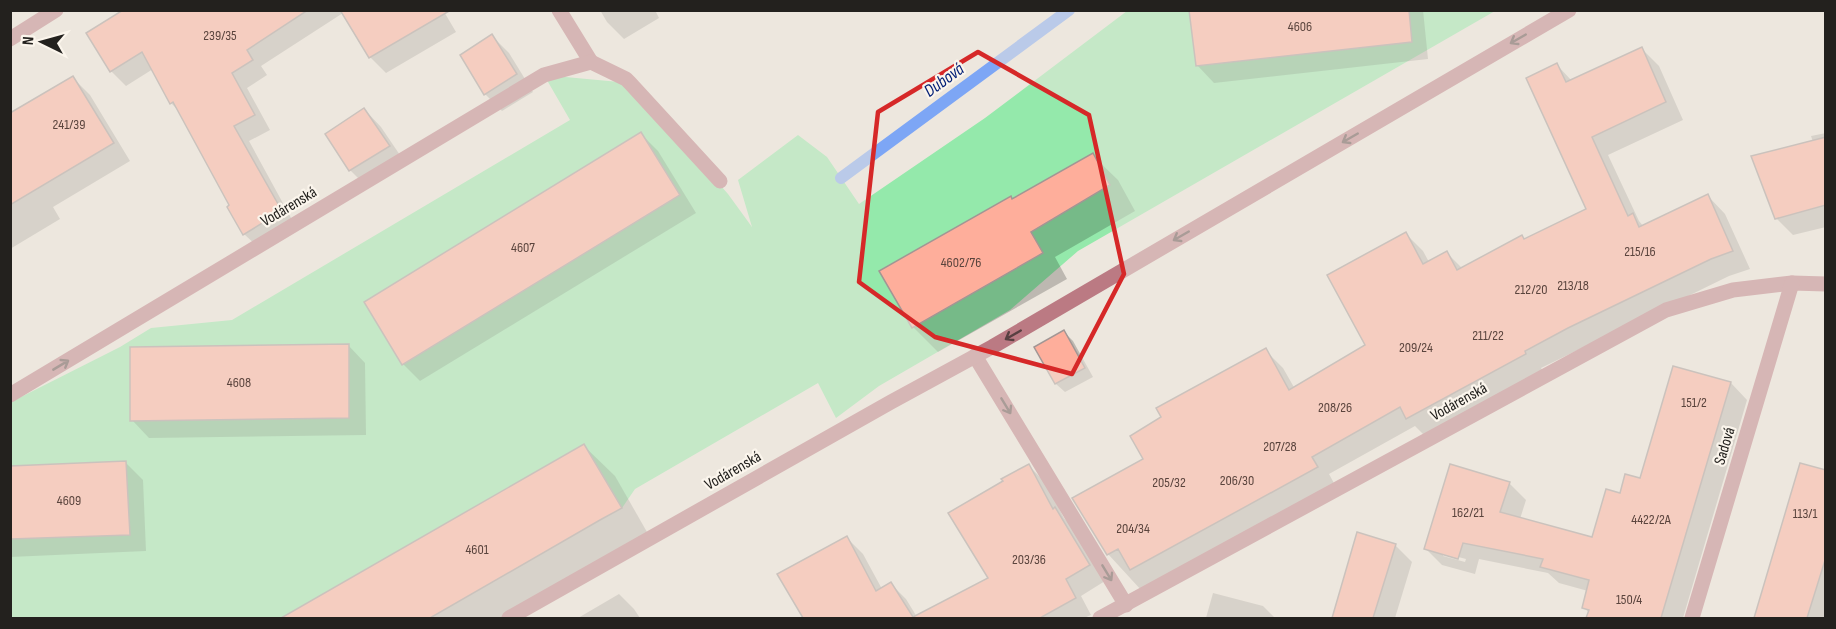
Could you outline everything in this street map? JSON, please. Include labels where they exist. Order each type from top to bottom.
[{"type":"street","points":[[10,39],[56,10]]},
{"type":"street","points":[[559,10],[591,62],[626,79],[720,181]]},
{"type":"street","name":"Vodárenská","points":[[509,618],[975,356],[1569,10]]},
{"type":"street","name":"Vodárenská","points":[[10,395],[544,75],[591,62]]},
{"type":"street","name":"Vodárenská","points":[[1100,618],[1666,310],[1733,290],[1792,283],[1826,284]]},
{"type":"street","name":"Sadová","points":[[1692,618],[1792,283]]},
{"type":"street","points":[[975,356],[1126,604]]},
{"type":"highlighted area","points":[[978,52],[1089,115],[1124,274],[1072,374],[935,337],[859,282],[878,112]]},
{"type":"green space","points":[[1127,11],[1495,11],[1078,251],[1010,310],[879,386],[836,418],[818,383],[635,489],[622,508],[584,444],[301,607],[305,615],[298,618],[11,618],[11,402],[120,347],[151,328],[232,320],[570,120],[544,75],[630,83],[728,194],[752,227],[738,180],[798,135],[827,157],[859,204],[985,118]]},
{"type":"building","points":[[123,10],[308,10],[247,50],[253,60],[232,73],[255,115],[234,126],[282,211],[243,235],[173,102],[170,104],[142,52],[110,72],[86,33]]},
{"type":"building","points":[[340,10],[451,10],[369,58]]},
{"type":"building","points":[[1189,10],[1409,10],[1412,42],[1196,66]]},
{"type":"building","points":[[492,34],[517,74],[484,95],[460,55]]},
{"type":"building","points":[[1642,47],[1666,102],[1592,137],[1628,216],[1633,213],[1639,227],[1708,194],[1733,251],[1711,259],[1568,328],[1525,351],[1526,354],[1406,419],[1400,407],[1312,457],[1318,467],[1130,570],[1118,549],[1107,555],[1072,498],[1143,459],[1130,436],[1161,417],[1156,408],[1266,348],[1289,390],[1365,345],[1327,275],[1406,232],[1423,264],[1447,251],[1457,270],[1522,235],[1524,239],[1586,209],[1526,78],[1557,63],[1566,82]]},
{"type":"building","points":[[73,76],[114,143],[10,205],[10,113]]},
{"type":"building","points":[[364,108],[390,146],[349,171],[325,134]]},
{"type":"building","points":[[641,132],[680,195],[402,365],[364,302]]},
{"type":"building","points":[[1826,137],[1826,205],[1775,219],[1751,156]]},
{"type":"building","points":[[1093,153],[1110,185],[1031,232],[1043,253],[912,328],[879,271],[1011,196],[1012,199]]},
{"type":"building","points":[[1064,330],[1085,368],[1055,384],[1034,347]]},
{"type":"building","points":[[349,344],[349,418],[130,421],[130,347]]},
{"type":"building","points":[[1673,366],[1731,382],[1661,618],[1586,618],[1589,610],[1582,608],[1589,580],[1540,567],[1543,559],[1463,543],[1458,559],[1424,549],[1450,464],[1510,482],[1500,512],[1592,537],[1606,489],[1620,493],[1625,474],[1640,478]]},
{"type":"building","points":[[584,444],[622,508],[430,618],[281,618]]},
{"type":"building","points":[[126,461],[130,535],[10,539],[10,466]]},
{"type":"building","points":[[1800,463],[1826,470],[1826,557],[1807,618],[1754,618]]},
{"type":"building","points":[[1029,464],[1053,509],[1055,507],[1090,565],[1066,579],[1076,598],[1040,618],[803,618],[777,574],[847,536],[876,591],[891,582],[913,617],[988,578],[948,513]]},
{"type":"building","points":[[1357,532],[1396,544],[1373,618],[1332,618]]},
{"type":"waterway","name":"Dubová","points":[[841,178],[1069,10]]}]
